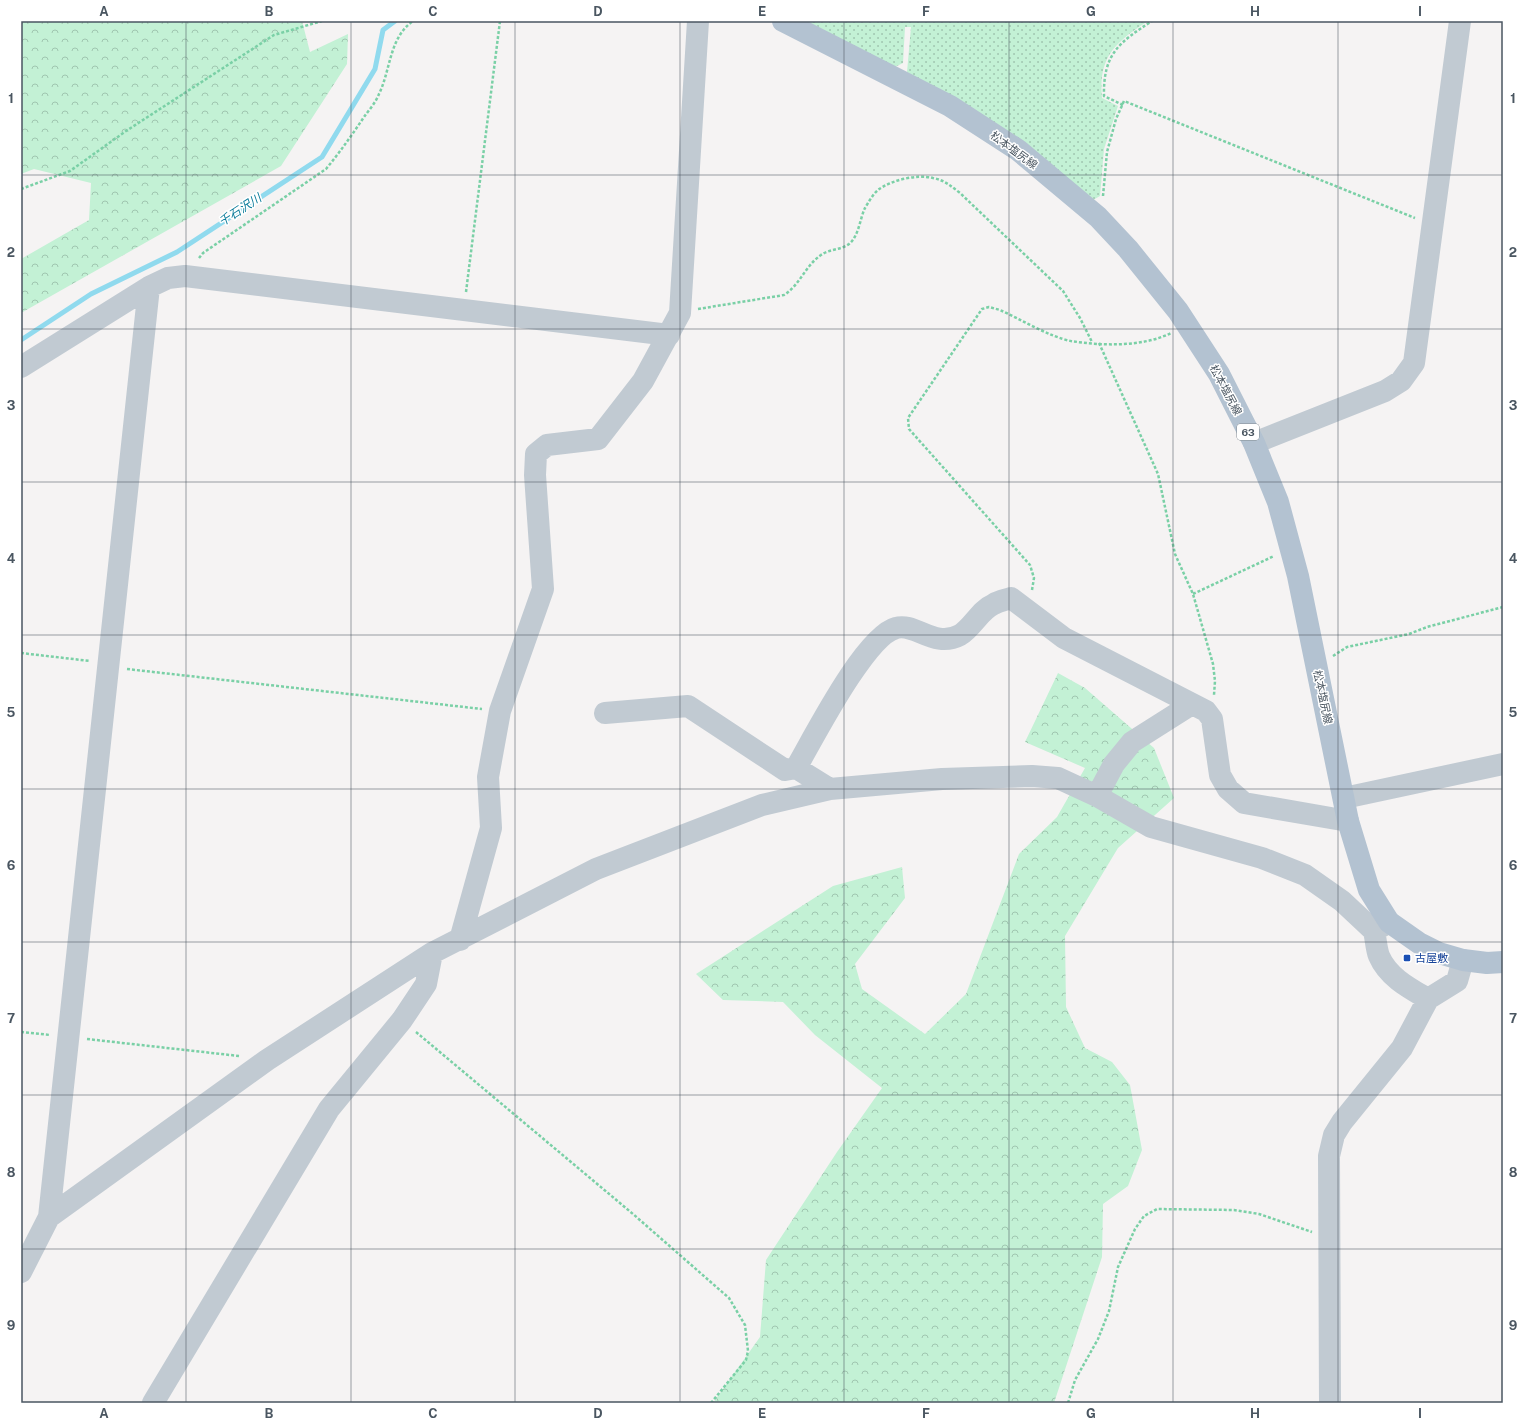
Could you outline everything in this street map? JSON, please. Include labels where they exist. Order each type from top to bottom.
[{"type":"main road","name":"松本塩尻線","points":[[783,21],[950,106],[1018,150],[1098,217],[1128,249],[1187,326],[1219,374],[1254,443],[1278,502],[1317,667],[1348,821],[1382,927],[1439,953],[1463,960],[1487,963],[1503,962]]},
{"type":"street","points":[[460,940],[491,828],[488,777],[500,711],[543,589],[535,475],[536,454],[547,445],[598,439],[644,380],[680,313],[698,21]]},
{"type":"street","points":[[1254,443],[1384,391],[1401,381],[1414,363],[1460,21]]},
{"type":"street","points":[[21,367],[149,287],[168,278],[185,276],[669,335]]},
{"type":"street","points":[[21,1272],[49,1217],[67,1037],[149,287]]},
{"type":"street","points":[[796,768],[865,652],[888,632],[896,627],[908,628],[929,638],[948,639],[960,634],[993,604],[1011,598],[1064,638],[1199,708],[1212,719],[1220,775],[1228,789],[1244,803],[1348,821]]},
{"type":"street","points":[[605,713],[688,706],[785,770],[796,768],[830,789]]},
{"type":"street","points":[[1098,796],[1114,764],[1132,742],[1199,708]]},
{"type":"street","points":[[1344,798],[1503,764]]},
{"type":"street","points":[[49,1217],[267,1060],[432,953],[596,869],[762,805],[830,789],[942,779],[1032,776],[1058,778],[1098,796],[1151,827],[1262,858],[1305,875],[1382,927],[1379,956],[1390,973],[1403,984],[1428,999]]},
{"type":"street","points":[[153,1403],[329,1109],[402,1020],[426,984],[432,953]]},
{"type":"street","points":[[1330,1403],[1329,1156],[1334,1135],[1342,1122],[1402,1048],[1428,999],[1457,981],[1463,960]]},
{"type":"path","points":[[21,190],[70,171],[126,131],[274,35],[322,21]]},
{"type":"path","points":[[185,276],[203,253],[326,169],[342,150],[379,96],[388,71],[396,39],[404,27],[413,21]]},
{"type":"path","points":[[464,310],[500,21]]},
{"type":"path","points":[[1122,105],[1104,96],[1104,85],[1111,54],[1126,38],[1152,21]]},
{"type":"path","points":[[1098,217],[1103,195],[1107,152],[1116,119],[1124,101],[1432,225]]},
{"type":"path","points":[[680,313],[784,295],[794,289],[808,266],[822,254],[849,244],[855,236],[866,207],[877,191],[894,183],[915,177],[933,178],[947,183],[960,193],[1063,291],[1080,318],[1092,342]]},
{"type":"path","points":[[1024,607],[1033,588],[1034,578],[1030,565],[909,429],[908,418],[982,310],[988,307],[1000,310],[1070,341],[1138,344],[1156,340],[1187,326]]},
{"type":"path","points":[[1099,343],[1158,474],[1175,554],[1193,594],[1213,664],[1215,681],[1214,699],[1199,708]]},
{"type":"path","points":[[1193,594],[1290,548]]},
{"type":"path","points":[[1317,667],[1347,647],[1409,634],[1427,627],[1503,607]]},
{"type":"path","points":[[21,653],[108,665],[500,711]]},
{"type":"path","points":[[402,1020],[633,1214],[729,1298],[746,1325],[748,1351],[746,1360],[711,1403]]},
{"type":"path","points":[[21,1032],[267,1060]]},
{"type":"path","points":[[1068,1403],[1075,1380],[1098,1339],[1109,1311],[1118,1267],[1135,1229],[1144,1216],[1157,1209],[1234,1210],[1259,1214],[1329,1238]]},
{"type":"green space","points":[[21,21],[302,21],[310,52],[348,34],[347,64],[281,166],[21,313],[21,259],[89,220],[91,183],[34,169],[21,174]]},
{"type":"green space","points":[[806,21],[1148,21],[1118,44],[1106,61],[1103,71],[1102,98],[1118,106],[1104,149],[1100,196],[1093,200],[907,72],[911,27],[905,27],[903,63],[895,67]]},
{"type":"green space","points":[[1058,673],[1085,688],[1154,748],[1174,798],[1118,848],[1065,936],[1066,1007],[1085,1048],[1112,1062],[1130,1085],[1142,1150],[1128,1186],[1103,1204],[1102,1257],[1054,1403],[713,1403],[760,1337],[766,1260],[837,1152],[882,1088],[815,1035],[783,1002],[723,1000],[696,974],[833,886],[902,867],[905,898],[855,964],[862,989],[925,1034],[966,994],[1019,854],[1057,817],[1085,768],[1025,742]]},
{"type":"waterway","name":"千石沢川","points":[[21,340],[91,294],[177,252],[322,157],[375,69],[383,30],[395,21]]},
{"type":"place","name":"古屋敷","points":[[1407,958]]}]
